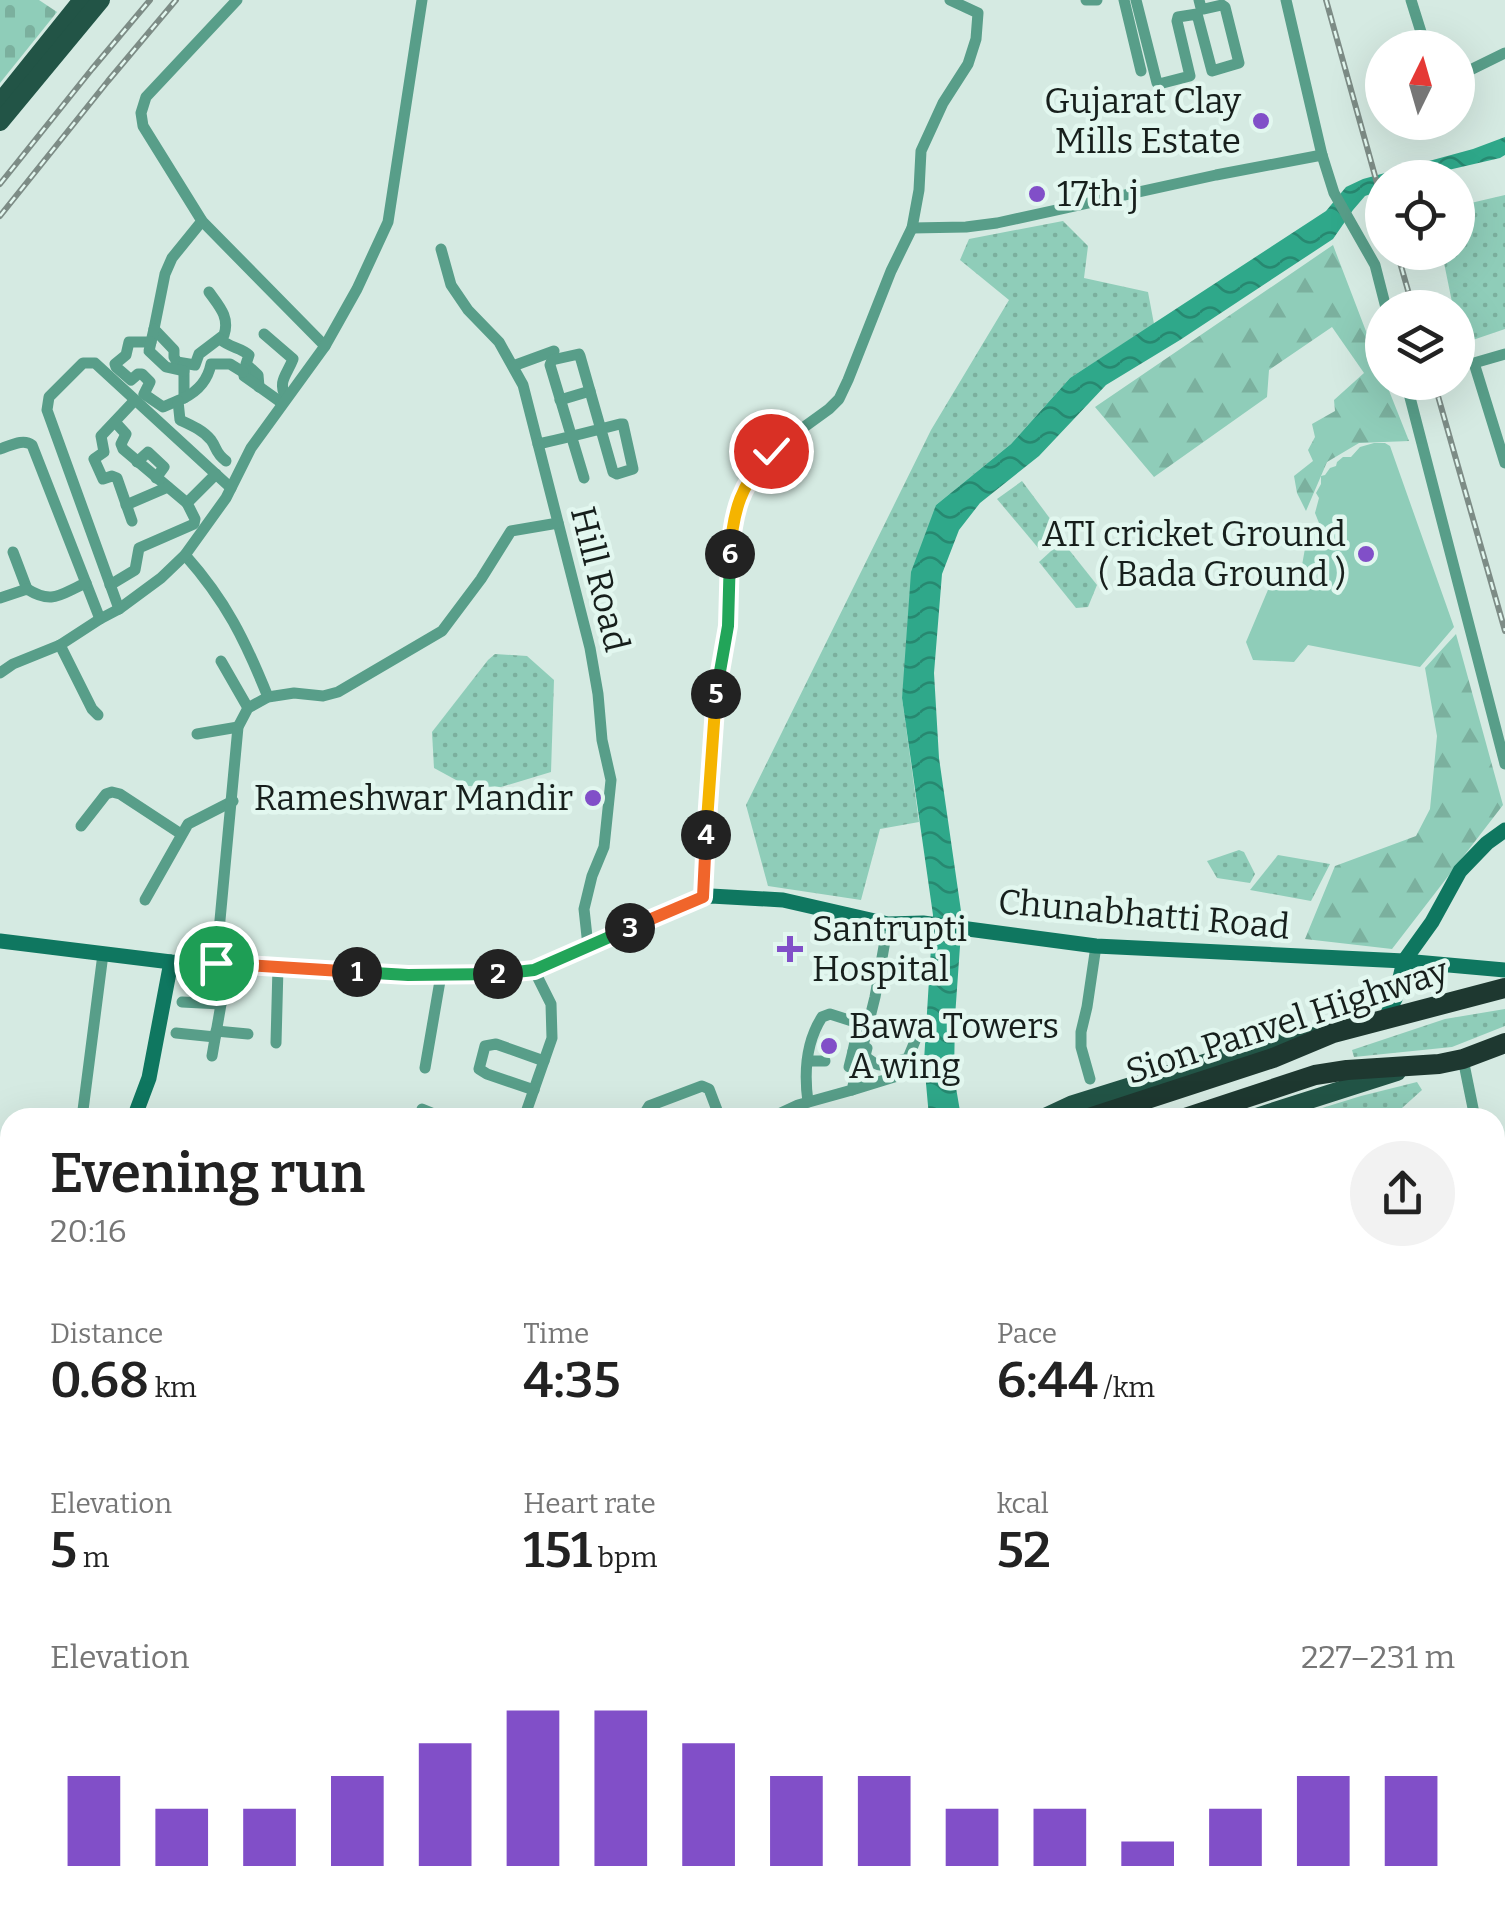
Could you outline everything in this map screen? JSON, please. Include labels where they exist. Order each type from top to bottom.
[{"type":"highway","name":"Sion Panvel Highway","points":[[1092,1108],[1273,1058],[1332,1032],[1505,988]]},
{"type":"highway","name":"Sion Panvel Highway","points":[[1215,1108],[1315,1075],[1412,1068],[1463,1059],[1505,1043]]},
{"type":"main road","points":[[0,122],[82,0]]},
{"type":"main road","points":[[0,102],[27,79],[101,0]]},
{"type":"main road","points":[[1386,1017],[1404,962],[1426,933],[1460,870],[1505,830]]},
{"type":"main road","name":"Chunabhatti Road","points":[[0,941],[171,962],[408,975],[504,974],[534,970],[703,897],[790,901],[888,924],[923,923],[1096,946],[1505,970]]},
{"type":"main road","points":[[138,1108],[149,1078],[171,962]]},
{"type":"main road","points":[[1089,1108],[1268,1043],[1332,1032]]},
{"type":"main road","points":[[1285,1108],[1412,1068]]},
{"type":"street","points":[[238,0],[146,97],[142,126],[202,221],[326,346]]},
{"type":"street","points":[[0,673],[60,645],[119,609],[185,555],[231,488],[251,448],[326,346],[358,289],[388,222],[422,0]]},
{"type":"street","points":[[703,897],[716,693],[728,626],[736,508],[741,492],[771,451],[839,399],[912,228],[920,190],[921,151],[943,103],[968,64],[976,39],[981,6],[950,0]]},
{"type":"street","points":[[1086,0],[1096,0]]},
{"type":"street","points":[[1124,0],[1141,71]]},
{"type":"street","points":[[1136,0],[1156,84],[1191,74],[1178,17],[1196,14],[1212,71],[1239,63],[1224,6],[1204,10],[1200,0]]},
{"type":"street","points":[[1286,0],[1334,193],[1364,243],[1381,290]]},
{"type":"street","points":[[1411,0],[1420,30]]},
{"type":"street","points":[[1475,68],[1505,54]]},
{"type":"street","points":[[912,228],[997,223],[1322,156]]},
{"type":"street","points":[[202,221],[172,258],[165,274],[149,351],[166,367],[230,364],[245,369],[258,375],[258,387],[284,401]]},
{"type":"street","name":"Hill Road","points":[[441,249],[451,285],[468,310],[499,342],[524,385],[590,648],[611,780],[604,847],[585,898],[588,946]]},
{"type":"street","points":[[209,292],[227,323],[224,335],[188,366],[180,420],[214,442],[214,452],[226,461]]},
{"type":"street","points":[[264,334],[293,359],[281,382],[284,401]]},
{"type":"street","points":[[153,335],[174,350],[175,360],[188,366]]},
{"type":"street","points":[[153,335],[129,342],[126,356],[115,364],[131,380],[142,374],[150,382],[144,394],[161,407],[196,392],[211,364]]},
{"type":"street","points":[[220,339],[249,355],[245,369]]},
{"type":"street","points":[[511,345],[516,366],[554,351]]},
{"type":"street","points":[[1505,354],[1474,364],[1505,463]]},
{"type":"street","points":[[538,444],[570,436],[601,429],[580,356],[550,363],[570,436],[584,478]]},
{"type":"street","points":[[119,609],[47,410],[49,397],[83,363],[95,363],[231,488]]},
{"type":"street","points":[[560,400],[590,391]]},
{"type":"street","points":[[132,521],[116,478],[103,479],[94,461],[104,452],[100,436],[135,400]]},
{"type":"street","points":[[1411,400],[1505,764]]},
{"type":"street","points":[[110,586],[134,570],[140,548],[194,524],[195,519],[187,503],[123,448],[126,434],[115,422]]},
{"type":"street","points":[[0,449],[22,442],[32,445],[100,619]]},
{"type":"street","points":[[187,503],[216,474]]},
{"type":"street","points":[[126,505],[168,487]]},
{"type":"street","points":[[212,1056],[221,1004],[238,727],[248,708],[268,697],[322,696],[350,687],[442,631],[512,531],[558,522]]},
{"type":"street","points":[[13,552],[27,589],[40,597],[50,598],[86,583]]},
{"type":"street","points":[[185,555],[226,607],[268,697]]},
{"type":"street","points":[[0,598],[27,589]]},
{"type":"street","points":[[60,645],[98,715]]},
{"type":"street","points":[[222,661],[248,708]]},
{"type":"street","points":[[197,734],[238,727]]},
{"type":"street","points":[[80,826],[112,792],[181,834]]},
{"type":"street","points":[[145,900],[188,824],[233,801]]},
{"type":"street","points":[[871,1021],[913,1031],[915,1041],[908,1058],[879,1066],[865,1056],[871,1021],[888,924]]},
{"type":"street","points":[[1090,1079],[1081,1032],[1096,946]]},
{"type":"street","points":[[83,1108],[103,954]]},
{"type":"street","points":[[276,1043],[278,967]]},
{"type":"street","points":[[528,1108],[552,1038],[551,1004],[534,970]]},
{"type":"street","points":[[424,1068],[441,974]]},
{"type":"street","points":[[182,1002],[221,1004]]},
{"type":"street","points":[[808,1102],[806,1077],[811,1038],[825,1015],[844,1017],[858,1024],[852,1090]]},
{"type":"street","points":[[849,1068],[871,1021]]},
{"type":"street","points":[[176,1033],[248,1034]]},
{"type":"street","points":[[534,1090],[480,1069],[485,1046],[496,1044],[544,1061]]},
{"type":"street","points":[[1463,1059],[1473,1108]]},
{"type":"street","points":[[808,1060],[826,1061]]},
{"type":"street","points":[[895,1062],[898,1076]]},
{"type":"street","points":[[794,1108],[920,1069]]},
{"type":"street","points":[[648,1108],[702,1086],[710,1089],[717,1108]]},
{"type":"green space","points":[[0,0],[39,0],[57,12],[0,83]]},
{"type":"green space","points":[[1505,195],[1505,329],[1475,339],[1475,290],[1450,290],[1445,270],[1475,270],[1475,202]]},
{"type":"green space","points":[[1063,221],[1088,246],[1084,278],[1148,292],[1154,324],[1070,378],[1011,444],[936,505],[902,698],[919,822],[880,829],[861,900],[768,886],[746,805],[931,430],[1009,300],[960,260],[969,239]]},
{"type":"green space","points":[[1333,245],[1365,329],[1365,400],[1393,400],[1409,441],[1359,443],[1327,462],[1306,511],[1294,476],[1313,461],[1308,450],[1315,437],[1312,424],[1335,411],[1334,400],[1364,373],[1332,327],[1269,370],[1267,397],[1154,477],[1095,407]]},
{"type":"green space","name":"ATI cricket Ground ( Bada Ground )","points":[[1374,443],[1390,446],[1454,627],[1420,667],[1308,645],[1294,662],[1253,660],[1246,642],[1273,578],[1301,571],[1307,537],[1321,528],[1315,513],[1321,476],[1343,457],[1351,457],[1360,447]]},
{"type":"green space","points":[[1022,481],[1060,532],[1039,549],[997,499]]},
{"type":"green space","points":[[1062,541],[1097,585],[1088,607],[1076,608],[1039,562]]},
{"type":"green space","points":[[1456,634],[1503,805],[1392,949],[1305,939],[1335,866],[1416,836],[1430,809],[1437,736],[1425,668]]},
{"type":"green space","points":[[495,654],[527,656],[554,680],[551,772],[501,787],[467,786],[434,768],[432,732]]},
{"type":"green space","points":[[1239,850],[1244,852],[1255,874],[1250,883],[1217,878],[1207,861]]},
{"type":"green space","points":[[1278,855],[1330,864],[1311,901],[1250,890]]},
{"type":"green space","points":[[1505,1009],[1505,1026],[1452,1047],[1354,1057],[1352,1050],[1445,1019]]},
{"type":"green space","points":[[1417,1082],[1422,1090],[1402,1108],[1322,1108]]},
{"type":"water","points":[[1505,137],[1505,155],[1500,158],[1475,164],[1475,160],[1433,160]]},
{"type":"water","points":[[1363,179],[1365,196],[1333,239],[1106,385],[1039,456],[980,503],[959,530],[942,574],[934,673],[939,758],[962,918],[954,1076],[959,1108],[928,1108],[924,1061],[933,915],[902,698],[911,572],[936,505],[1011,444],[1070,378],[1326,211],[1346,187]]},
{"type":"railway","points":[[0,184],[150,0]]},
{"type":"railway","points":[[0,216],[176,0]]},
{"type":"railway","points":[[1326,0],[1371,160]]},
{"type":"railway","points":[[1402,270],[1408,290]]},
{"type":"railway","points":[[1439,400],[1505,631]]},
{"type":"place","name":"Gujarat Clay Mills Estate","points":[[1261,121]]},
{"type":"place","name":"17th j","points":[[1037,194]]},
{"type":"place","name":"ATI cricket Ground ( Bada Ground )","points":[[1366,554]]},
{"type":"place","name":"Rameshwar Mandir","points":[[593,798]]},
{"type":"place","name":"Santrupti Hospital","points":[[790,949]]},
{"type":"place","name":"Bawa Towers A wing","points":[[829,1046]]},
{"type":"route","points":[[216,963],[408,975],[534,970],[703,897],[716,693],[730,608],[732,529],[741,492],[771,451]]}]
